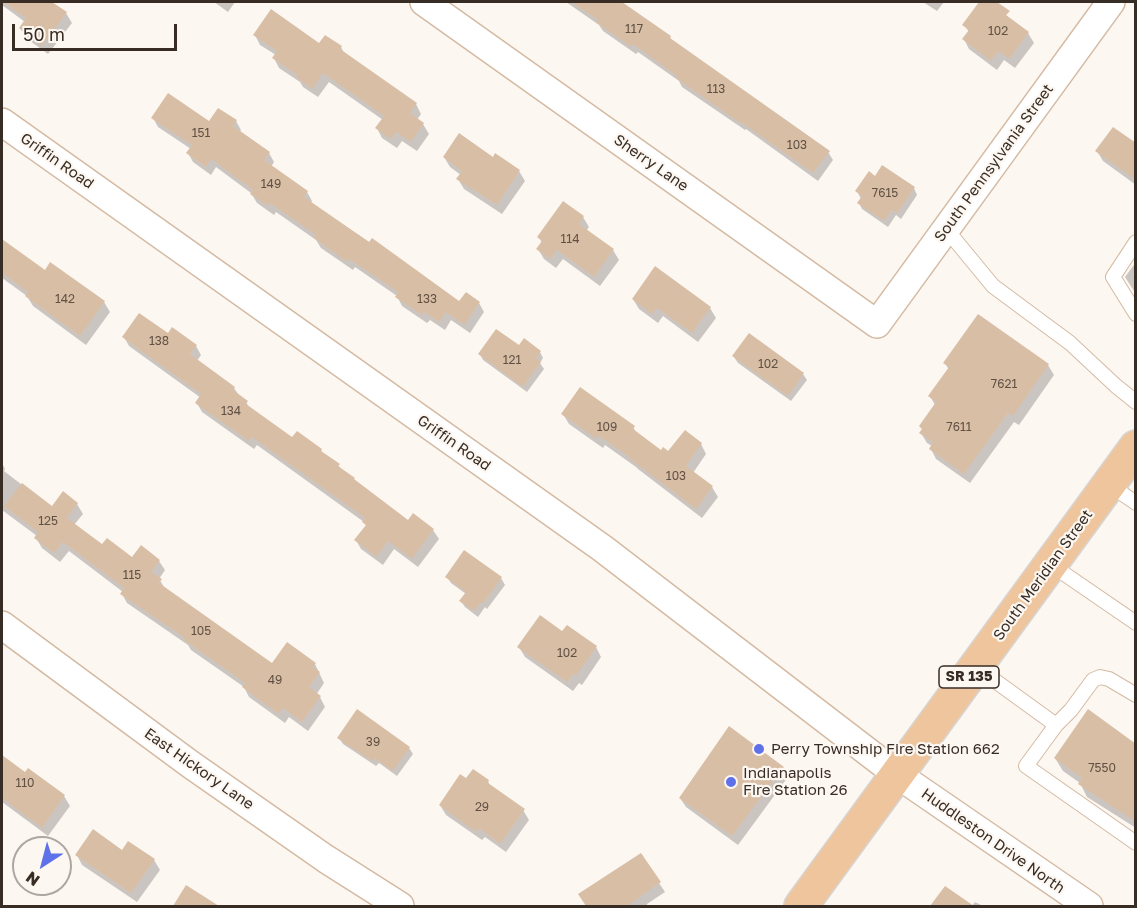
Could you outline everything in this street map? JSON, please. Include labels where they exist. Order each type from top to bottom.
[{"type":"main road","name":"South Meridian Street","points":[[801,906],[1136,447]]},
{"type":"street","name":"Sherry Lane","points":[[424,2],[877,324]]},
{"type":"street","name":"South Pennsylvania Street","points":[[877,324],[1111,2]]},
{"type":"street","name":"Griffin Road","points":[[2,122],[602,548],[898,775]]},
{"type":"street","name":"East Hickory Lane","points":[[2,625],[190,764],[400,906]]},
{"type":"street","name":"Huddleston Drive North","points":[[898,775],[1089,906]]},
{"type":"lane","points":[[946,229],[993,286],[1070,343],[1136,402]]},
{"type":"lane","points":[[1136,242],[1113,277],[1136,314]]},
{"type":"lane","points":[[1108,484],[1136,503]]},
{"type":"lane","points":[[1050,564],[1136,623]]},
{"type":"lane","points":[[976,667],[1056,725]]},
{"type":"lane","points":[[1136,695],[1109,679],[1100,677],[1093,680],[1026,766],[1136,843]]},
{"type":"building","points":[[3,2],[52,2],[67,12],[42,46],[19,28],[26,18]]},
{"type":"building","points":[[571,2],[622,2],[830,151],[813,173],[676,78],[677,76],[633,44],[631,47],[596,22],[598,20]]},
{"type":"building","points":[[979,2],[997,2],[1010,11],[1006,15],[1029,32],[1009,59],[998,51],[991,61],[962,39],[969,30],[962,25]]},
{"type":"building","points":[[271,9],[319,43],[325,35],[342,46],[340,49],[417,103],[410,113],[424,123],[411,142],[396,132],[391,139],[375,128],[384,116],[323,73],[312,89],[296,77],[297,75],[272,58],[277,51],[253,35]]},
{"type":"building","points":[[168,93],[209,121],[218,108],[237,120],[233,126],[270,152],[264,160],[308,191],[304,197],[369,242],[372,238],[459,301],[466,292],[480,302],[464,325],[446,312],[439,322],[424,312],[422,315],[395,297],[398,292],[349,259],[347,262],[314,238],[316,235],[270,203],[268,206],[250,194],[253,190],[211,159],[206,167],[186,153],[192,145],[151,118]]},
{"type":"building","points":[[1113,127],[1136,143],[1136,180],[1095,151]]},
{"type":"building","points":[[459,133],[493,157],[495,153],[520,170],[497,205],[456,179],[462,171],[443,157]]},
{"type":"building","points":[[882,165],[915,187],[897,213],[892,210],[884,221],[857,203],[862,196],[855,191],[869,171],[875,176]]},
{"type":"building","points":[[563,201],[584,216],[579,224],[614,249],[594,277],[557,250],[550,259],[536,249],[542,241],[537,237]]},
{"type":"building","points":[[2,239],[45,270],[50,262],[105,301],[80,336],[25,296],[28,292],[2,273]]},
{"type":"building","points":[[655,266],[711,307],[692,333],[657,308],[652,314],[632,299]]},
{"type":"building","points":[[139,313],[168,333],[172,327],[197,345],[190,354],[235,387],[233,390],[248,401],[246,404],[292,437],[297,431],[408,520],[413,513],[434,529],[412,559],[388,541],[377,557],[354,540],[366,525],[362,522],[365,518],[252,437],[249,441],[195,403],[201,394],[122,337]]},
{"type":"building","points":[[978,314],[1049,364],[1013,416],[1008,413],[964,474],[929,449],[933,442],[919,433],[922,429],[919,426],[936,402],[928,396],[949,367],[943,363]]},
{"type":"building","points":[[496,329],[519,345],[524,338],[541,351],[536,358],[541,362],[523,387],[478,354]]},
{"type":"building","points":[[749,333],[804,373],[788,396],[732,356]]},
{"type":"building","points":[[580,387],[635,426],[633,429],[661,450],[663,447],[668,451],[685,430],[702,443],[686,466],[713,486],[696,509],[631,458],[599,436],[597,439],[561,414]]},
{"type":"building","points":[[22,483],[52,506],[63,491],[78,503],[67,518],[102,544],[107,538],[132,557],[141,545],[160,560],[151,572],[162,579],[159,583],[272,663],[287,642],[316,663],[313,667],[320,672],[309,687],[321,696],[302,722],[283,708],[279,714],[242,687],[245,683],[184,640],[185,638],[120,594],[124,588],[63,542],[54,553],[34,538],[38,532],[4,506]]},
{"type":"building","points":[[464,550],[502,577],[483,604],[481,602],[474,611],[459,601],[466,592],[445,577]]},
{"type":"building","points":[[540,615],[562,631],[567,625],[597,646],[576,676],[573,674],[567,682],[517,647]]},
{"type":"building","points":[[357,709],[410,747],[393,771],[375,758],[372,761],[337,738]]},
{"type":"building","points":[[1088,709],[1136,744],[1136,822],[1078,784],[1082,778],[1054,758]]},
{"type":"building","name":"Indianapolis Fire Station 26","points":[[729,726],[784,767],[732,836],[679,798]]},
{"type":"building","points":[[2,755],[25,772],[28,768],[65,795],[42,828],[2,798]]},
{"type":"building","points":[[473,769],[489,780],[488,783],[525,809],[500,844],[479,828],[476,832],[439,805],[460,774],[466,778]]},
{"type":"building","points":[[93,829],[122,850],[128,841],[155,859],[131,893],[75,855]]},
{"type":"building","points":[[641,853],[661,882],[627,906],[586,906],[578,894]]},
{"type":"building","points":[[186,885],[219,906],[173,906]]},
{"type":"building","points":[[945,886],[974,906],[930,906]]},
{"type":"place","name":"Perry Township Fire Station 662","points":[[759,749]]},
{"type":"place","name":"Indianapolis Fire Station 26","points":[[731,782]]}]
